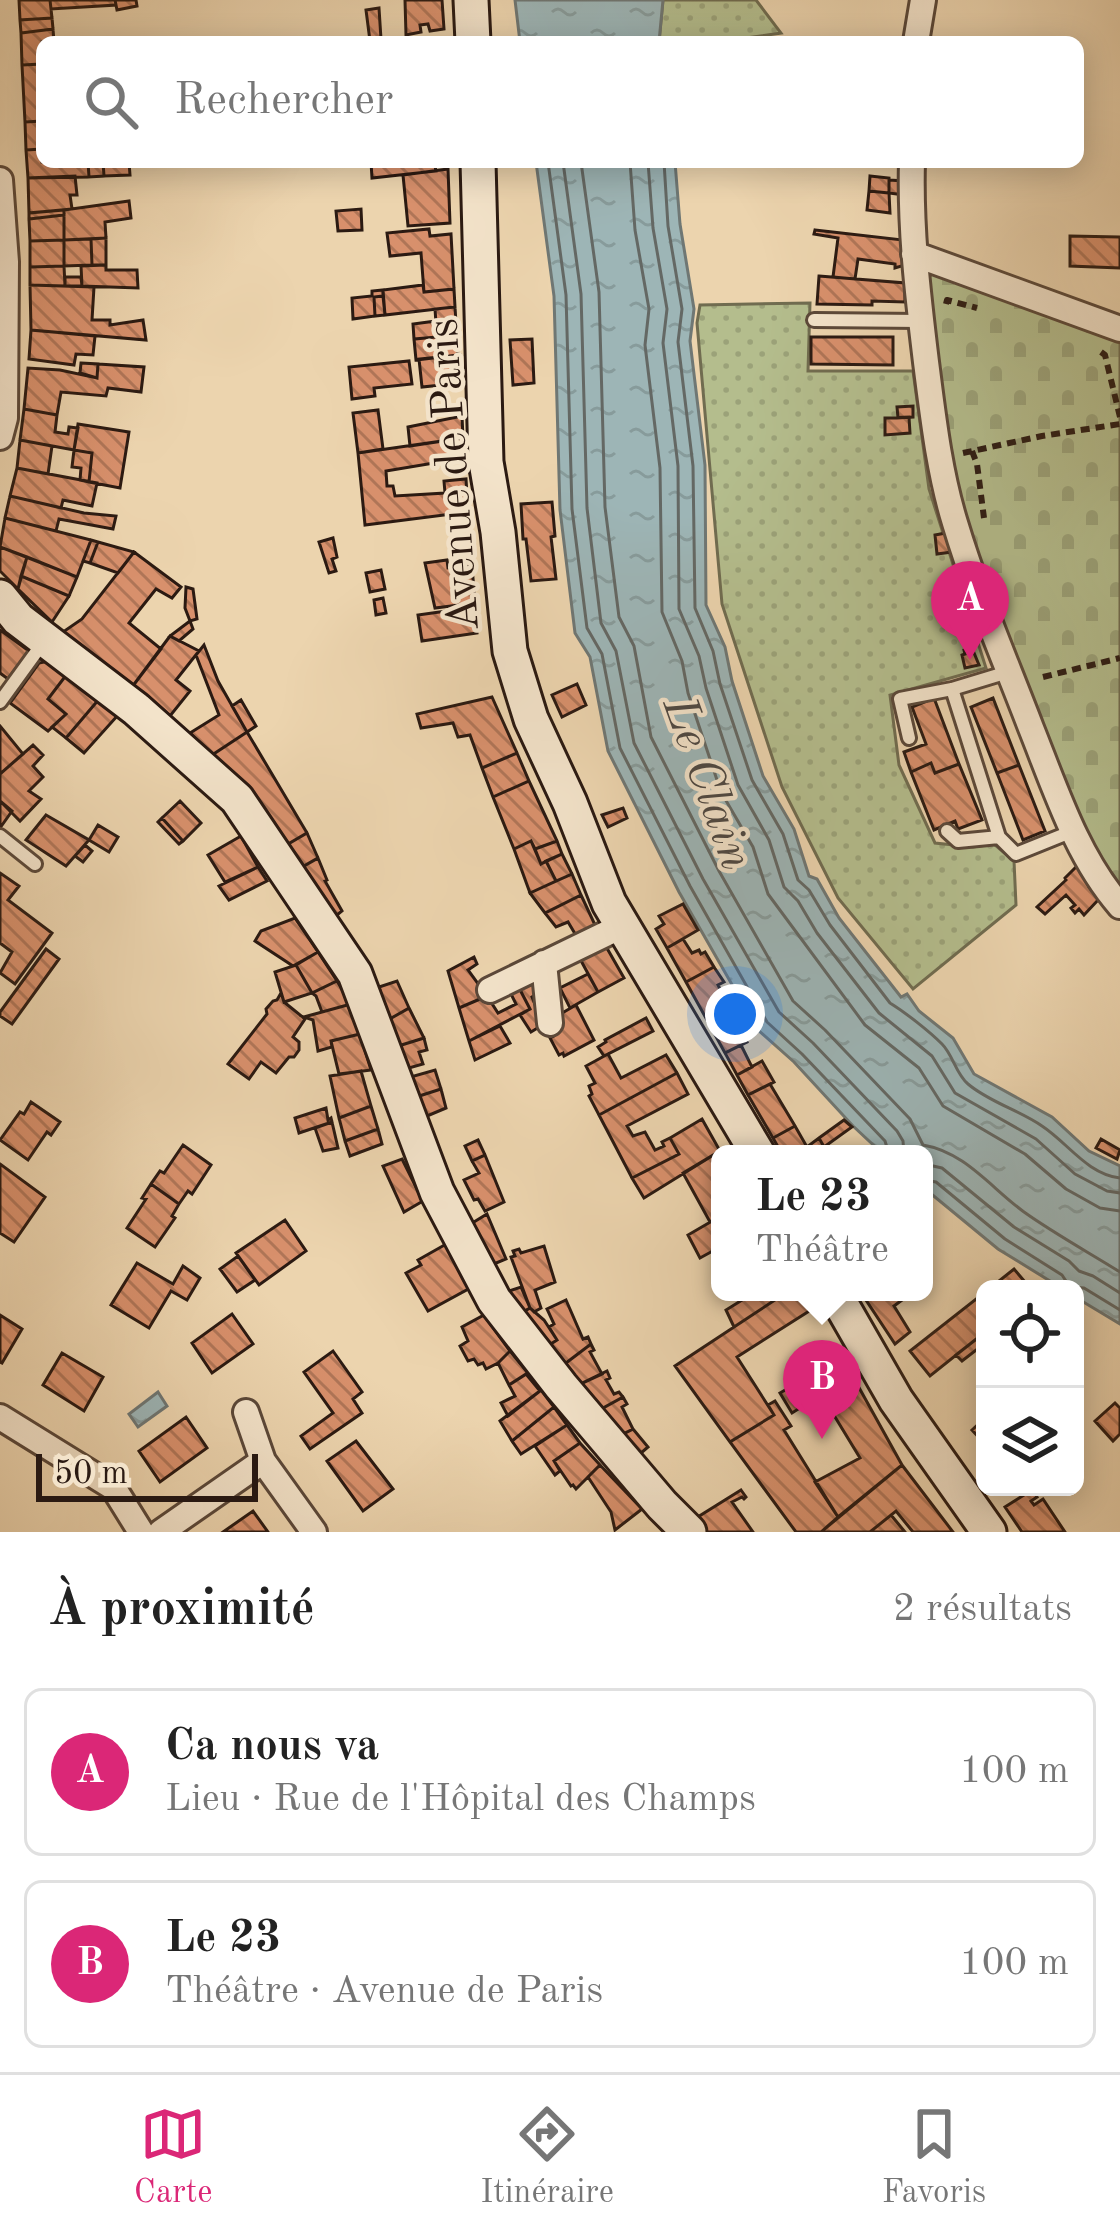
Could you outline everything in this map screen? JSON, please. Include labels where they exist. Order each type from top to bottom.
[{"type":"main road","points":[[471,0],[473,36]]},
{"type":"main road","name":"Avenue de Paris","points":[[478,168],[486,461],[509,651],[531,718],[609,903],[753,1145]]},
{"type":"main road","points":[[0,598],[19,619],[136,709],[237,799],[355,974],[437,1192],[494,1300],[561,1386],[689,1532]]},
{"type":"main road","points":[[839,1301],[896,1400],[989,1532]]},
{"type":"street","points":[[917,36],[923,0]]},
{"type":"street","points":[[912,168],[921,321],[938,448],[954,522],[1075,831],[1099,882],[1120,906]]},
{"type":"street","points":[[0,180],[6,262],[0,437]]},
{"type":"street","points":[[914,254],[1120,329]]},
{"type":"street","points":[[490,990],[622,926]]},
{"type":"street","points":[[544,963],[550,1023]]},
{"type":"street","points":[[246,1412],[263,1461],[314,1532]]},
{"type":"street","points":[[0,1417],[113,1487],[142,1532]]},
{"type":"street","points":[[161,1532],[263,1461]]},
{"type":"lane","points":[[814,320],[921,321]]},
{"type":"lane","points":[[0,702],[46,639]]},
{"type":"lane","points":[[909,738],[900,699],[1009,671]]},
{"type":"lane","points":[[952,689],[999,837],[1016,854],[1075,831]]},
{"type":"lane","points":[[947,831],[958,841],[999,837]]},
{"type":"lane","points":[[0,836],[35,864]]},
{"type":"path","points":[[985,530],[977,464],[968,452],[1120,421],[1105,355]]},
{"type":"path","points":[[1043,677],[1120,658]]},
{"type":"green space","points":[[663,0],[756,0],[781,33],[760,36],[660,36]]},
{"type":"green space","points":[[933,269],[1120,338],[1120,892],[1107,877],[1068,797],[992,605],[946,453],[924,276]]},
{"type":"green space","points":[[810,303],[808,371],[913,371],[929,489],[986,668],[890,695],[899,765],[935,843],[994,844],[1014,861],[1016,905],[913,989],[838,898],[782,787],[722,604],[697,323],[700,305]]},
{"type":"water","points":[[515,0],[663,0],[660,36],[519,36]]},
{"type":"water","name":"Le Clain","points":[[537,168],[675,168],[694,309],[690,341],[705,465],[706,605],[725,647],[763,776],[794,829],[809,876],[817,879],[839,918],[901,997],[907,994],[919,1011],[953,1038],[974,1074],[1052,1117],[1089,1151],[1120,1166],[1120,1324],[1084,1302],[1084,1280],[1048,1280],[998,1249],[933,1195],[933,1145],[873,1145],[758,1030],[679,892],[608,751],[590,657],[575,633],[560,510],[554,296]]},
{"type":"water","points":[[158,1392],[167,1406],[138,1427],[129,1414]]},
{"type":"building","points":[[19,0],[50,0],[52,18],[20,20]]},
{"type":"building","points":[[50,0],[115,0],[116,5],[51,9]]},
{"type":"building","points":[[115,0],[136,0],[137,6],[117,10]]},
{"type":"building","points":[[405,0],[442,0],[444,29],[430,31],[428,24],[420,25],[421,32],[406,35]]},
{"type":"building","points":[[379,8],[381,36],[369,36],[366,10]]},
{"type":"building","points":[[52,18],[53,29],[21,33],[20,20]]},
{"type":"building","points":[[53,29],[54,36],[36,36],[36,64],[22,65],[21,33]]},
{"type":"building","points":[[36,64],[36,121],[25,122],[22,65]]},
{"type":"building","points":[[36,121],[36,149],[26,150],[25,122]]},
{"type":"building","points":[[36,149],[36,168],[88,168],[89,177],[28,178],[26,150]]},
{"type":"building","points":[[88,168],[103,168],[104,176],[89,177]]},
{"type":"building","points":[[103,168],[129,168],[130,175],[104,176]]},
{"type":"building","points":[[371,168],[436,171],[372,178]]},
{"type":"building","points":[[448,169],[450,223],[408,226],[403,175]]},
{"type":"building","points":[[75,176],[77,195],[70,195],[72,209],[29,213],[28,178]]},
{"type":"building","points":[[870,176],[889,178],[889,193],[869,191]]},
{"type":"building","points":[[889,180],[904,181],[904,195],[889,193]]},
{"type":"building","points":[[869,191],[889,193],[890,213],[867,210]]},
{"type":"building","points":[[129,201],[131,218],[105,222],[106,238],[64,240],[64,210]]},
{"type":"building","points":[[361,209],[362,230],[338,231],[336,211]]},
{"type":"building","points":[[64,210],[64,215],[29,219],[29,213]]},
{"type":"building","points":[[64,215],[64,240],[30,241],[29,219]]},
{"type":"building","points":[[429,229],[430,236],[451,234],[454,289],[424,292],[421,253],[390,256],[387,233]]},
{"type":"building","points":[[815,230],[903,240],[905,265],[895,268],[895,264],[858,259],[855,279],[833,277],[838,238],[814,234]]},
{"type":"building","points":[[1070,236],[1120,237],[1120,268],[1070,266]]},
{"type":"building","points":[[106,238],[106,265],[92,265],[91,239]]},
{"type":"building","points":[[91,239],[92,265],[64,266],[64,240]]},
{"type":"building","points":[[64,240],[64,266],[30,267],[30,241]]},
{"type":"building","points":[[106,265],[106,270],[137,270],[138,288],[82,286],[81,266]]},
{"type":"building","points":[[64,266],[65,286],[30,285],[30,267]]},
{"type":"building","points":[[819,276],[905,283],[905,302],[817,304]]},
{"type":"building","points":[[65,277],[81,277],[82,286],[65,286]]},
{"type":"building","points":[[30,285],[94,287],[92,320],[110,320],[110,325],[143,320],[146,340],[31,330]]},
{"type":"building","points":[[423,285],[424,292],[454,289],[455,307],[385,315],[383,290]]},
{"type":"building","points":[[383,290],[383,296],[374,297],[375,316],[353,319],[352,298]]},
{"type":"building","points":[[383,296],[385,315],[375,316],[374,297]]},
{"type":"building","points":[[455,307],[458,355],[416,360],[414,339],[437,337],[435,309]]},
{"type":"building","points":[[436,321],[437,337],[414,339],[413,324]]},
{"type":"building","points":[[31,330],[95,336],[93,355],[76,354],[74,365],[29,359]]},
{"type":"building","points":[[811,337],[893,337],[893,365],[811,364]]},
{"type":"building","points":[[532,339],[534,383],[513,385],[510,340]]},
{"type":"building","points":[[460,355],[461,383],[422,387],[419,359]]},
{"type":"building","points":[[409,361],[412,384],[374,388],[375,396],[352,399],[349,367]]},
{"type":"building","points":[[81,363],[98,364],[97,378],[80,373]]},
{"type":"building","points":[[98,364],[144,367],[141,392],[108,388],[106,396],[61,392],[57,415],[24,409],[28,368],[97,378]]},
{"type":"building","points":[[913,406],[913,417],[898,418],[897,407]]},
{"type":"building","points":[[24,409],[57,415],[55,432],[68,434],[69,427],[78,428],[74,450],[20,440]]},
{"type":"building","points":[[378,410],[383,449],[358,453],[353,413]]},
{"type":"building","points":[[462,416],[463,438],[410,446],[408,427]]},
{"type":"building","points":[[909,417],[910,433],[885,435],[885,418]]},
{"type":"building","points":[[78,424],[129,432],[120,488],[89,482],[92,453],[74,450]]},
{"type":"building","points":[[463,438],[464,458],[386,471],[387,486],[393,486],[395,496],[445,493],[444,481],[466,479],[468,512],[365,525],[358,453]]},
{"type":"building","points":[[20,440],[52,446],[48,474],[17,468]]},
{"type":"building","points":[[74,450],[92,453],[89,482],[80,480],[81,468],[72,467]]},
{"type":"building","points":[[17,468],[97,483],[92,506],[63,500],[61,508],[10,496]]},
{"type":"building","points":[[10,496],[116,516],[113,529],[59,519],[56,531],[5,518]]},
{"type":"building","points":[[552,502],[556,579],[531,581],[521,504]]},
{"type":"building","points":[[5,518],[91,540],[77,577],[0,547]]},
{"type":"building","points":[[946,533],[952,552],[937,554],[935,535]]},
{"type":"building","points":[[333,538],[336,571],[329,573],[319,542]]},
{"type":"building","points":[[91,540],[98,542],[90,563],[83,561]]},
{"type":"building","points":[[98,542],[134,552],[118,573],[90,563]]},
{"type":"building","points":[[0,547],[27,557],[18,589],[0,571]]},
{"type":"building","points":[[134,552],[181,587],[172,598],[156,589],[129,623],[161,649],[132,687],[63,632],[82,619]]},
{"type":"building","points":[[470,553],[472,566],[459,567],[458,554]]},
{"type":"building","points":[[27,557],[77,577],[69,596],[21,576]]},
{"type":"building","points":[[447,560],[448,568],[472,566],[475,603],[435,608],[425,563]]},
{"type":"building","points":[[381,570],[385,589],[370,592],[366,573]]},
{"type":"building","points":[[21,576],[69,596],[52,622],[18,589]]},
{"type":"building","points":[[186,587],[193,589],[197,619],[190,621],[185,608]]},
{"type":"building","points":[[383,598],[386,613],[376,615],[374,600]]},
{"type":"building","points":[[475,607],[477,633],[422,641],[418,615]]},
{"type":"building","points":[[190,621],[193,629],[179,641],[170,636]]},
{"type":"building","points":[[0,630],[29,651],[8,679],[0,673]]},
{"type":"building","points":[[170,636],[199,651],[176,680],[190,691],[170,716],[132,687]]},
{"type":"building","points":[[204,645],[247,732],[212,755],[190,733],[219,715],[196,655]]},
{"type":"building","points":[[972,648],[979,665],[965,668],[962,655]]},
{"type":"building","points":[[49,661],[67,674],[48,699],[66,714],[48,731],[10,703],[39,663]]},
{"type":"building","points":[[67,674],[100,698],[66,738],[52,727],[66,714],[48,699]]},
{"type":"building","points":[[577,684],[586,705],[562,717],[552,695]]},
{"type":"building","points":[[492,697],[517,753],[482,768],[470,735],[458,737],[453,723],[421,728],[417,714]]},
{"type":"building","points":[[100,698],[119,714],[84,753],[66,738]]},
{"type":"building","points":[[934,698],[959,764],[935,773],[931,763],[911,772],[904,752],[926,744],[912,707]]},
{"type":"building","points":[[993,698],[1019,765],[997,773],[971,707]]},
{"type":"building","points":[[241,700],[256,726],[247,732],[232,706]]},
{"type":"building","points":[[0,726],[23,754],[0,774]]},
{"type":"building","points":[[247,732],[307,833],[283,847],[212,755]]},
{"type":"building","points":[[33,745],[43,755],[33,766],[43,777],[29,791],[41,799],[20,821],[0,801],[0,774]]},
{"type":"building","points":[[517,753],[529,781],[493,797],[482,768]]},
{"type":"building","points":[[931,763],[935,773],[959,764],[982,820],[958,829],[955,821],[934,830],[911,772]]},
{"type":"building","points":[[1019,765],[1045,831],[1023,840],[997,773]]},
{"type":"building","points":[[529,781],[557,841],[535,849],[531,841],[514,849],[493,797]]},
{"type":"building","points":[[0,801],[12,811],[0,828]]},
{"type":"building","points":[[180,801],[201,823],[183,841],[162,818]]},
{"type":"building","points":[[623,808],[627,818],[608,827],[602,815]]},
{"type":"building","points":[[46,815],[89,840],[66,866],[26,840]]},
{"type":"building","points":[[162,818],[183,841],[179,844],[158,822]]},
{"type":"building","points":[[98,825],[118,837],[109,852],[89,840]]},
{"type":"building","points":[[307,833],[318,858],[297,870],[283,847]]},
{"type":"building","points":[[241,836],[258,867],[225,882],[208,855]]},
{"type":"building","points":[[531,841],[541,864],[546,861],[556,881],[530,893],[514,849]]},
{"type":"building","points":[[557,841],[562,854],[541,864],[535,849]]},
{"type":"building","points":[[85,845],[92,851],[83,862],[75,856]]},
{"type":"building","points":[[562,854],[572,874],[556,881],[546,861]]},
{"type":"building","points":[[318,858],[342,911],[332,919],[297,870]]},
{"type":"building","points":[[1078,865],[1099,899],[1084,915],[1079,909],[1075,913],[1066,895],[1045,914],[1037,907]]},
{"type":"building","points":[[258,867],[267,881],[229,900],[219,886]]},
{"type":"building","points":[[0,873],[19,886],[8,900],[52,933],[15,984],[0,973],[12,952],[0,943]]},
{"type":"building","points":[[572,874],[581,895],[545,913],[530,893]]},
{"type":"building","points":[[581,895],[596,927],[577,937],[568,922],[556,927],[545,913]]},
{"type":"building","points":[[683,904],[698,930],[667,948],[656,929],[664,924],[659,916]]},
{"type":"building","points":[[295,918],[318,952],[293,966],[255,941],[261,931]]},
{"type":"building","points":[[683,939],[692,953],[705,952],[714,967],[686,982],[667,948]]},
{"type":"building","points":[[604,943],[624,978],[598,992],[579,957]]},
{"type":"building","points":[[46,949],[59,959],[12,1024],[0,1012]]},
{"type":"building","points":[[318,952],[337,981],[312,993],[296,965]]},
{"type":"building","points":[[474,957],[477,964],[468,970],[487,996],[459,1008],[448,971]]},
{"type":"building","points":[[296,965],[312,993],[284,1002],[275,972]]},
{"type":"building","points":[[714,967],[724,982],[718,985],[722,993],[718,996],[726,1010],[707,1020],[686,982]]},
{"type":"building","points":[[538,970],[541,992],[532,997],[536,1007],[542,1004],[544,1024],[531,1032],[520,1015],[530,1009],[515,980]]},
{"type":"building","points":[[588,974],[598,992],[570,1008],[560,988]]},
{"type":"building","points":[[337,981],[351,1004],[322,1012],[312,993]]},
{"type":"building","points":[[397,981],[409,1008],[388,1020],[379,987]]},
{"type":"building","points":[[517,984],[530,1009],[469,1041],[459,1008],[487,996],[498,1013],[516,1004],[508,988]]},
{"type":"building","points":[[281,993],[284,1002],[305,1019],[293,1037],[299,1050],[276,1073],[261,1062],[249,1079],[228,1064]]},
{"type":"building","points":[[351,1004],[360,1034],[331,1041],[332,1047],[318,1051],[313,1020],[304,1017]]},
{"type":"building","points":[[576,1005],[594,1040],[559,1055],[550,1038],[554,1036],[550,1020]]},
{"type":"building","points":[[733,1006],[744,1024],[739,1026],[747,1042],[725,1053],[707,1020]]},
{"type":"building","points":[[409,1008],[424,1038],[395,1047],[388,1020]]},
{"type":"building","points":[[646,1018],[653,1031],[604,1056],[598,1047],[605,1040]]},
{"type":"building","points":[[500,1026],[510,1043],[475,1060],[469,1041]]},
{"type":"building","points":[[360,1034],[371,1070],[339,1074],[331,1041]]},
{"type":"building","points":[[424,1038],[427,1050],[419,1052],[423,1064],[402,1070],[395,1047]]},
{"type":"building","points":[[741,1045],[752,1067],[737,1075],[725,1053]]},
{"type":"building","points":[[608,1054],[621,1078],[666,1055],[677,1073],[599,1115],[589,1096],[589,1086],[595,1083],[586,1066]]},
{"type":"building","points":[[762,1061],[774,1082],[748,1095],[737,1075]]},
{"type":"building","points":[[435,1070],[441,1089],[413,1098],[407,1078]]},
{"type":"building","points":[[361,1071],[371,1106],[339,1118],[330,1076]]},
{"type":"building","points":[[677,1073],[688,1094],[627,1126],[633,1136],[645,1132],[655,1150],[670,1138],[679,1154],[632,1178],[599,1115]]},
{"type":"building","points":[[770,1084],[795,1126],[773,1138],[748,1095]]},
{"type":"building","points":[[441,1089],[446,1108],[420,1119],[413,1098]]},
{"type":"building","points":[[31,1102],[60,1122],[28,1160],[0,1140]]},
{"type":"building","points":[[371,1106],[378,1129],[345,1141],[339,1118]]},
{"type":"building","points":[[326,1108],[332,1122],[299,1133],[295,1118]]},
{"type":"building","points":[[702,1119],[717,1145],[711,1145],[711,1157],[644,1198],[632,1178],[679,1154],[670,1138]]},
{"type":"building","points":[[844,1120],[852,1127],[827,1145],[819,1138]]},
{"type":"building","points":[[332,1122],[338,1148],[323,1151],[315,1128]]},
{"type":"building","points":[[795,1126],[806,1145],[777,1145],[773,1138]]},
{"type":"building","points":[[378,1129],[382,1144],[350,1156],[345,1141]]},
{"type":"building","points":[[1101,1139],[1120,1150],[1117,1159],[1096,1148]]},
{"type":"building","points":[[478,1140],[485,1155],[472,1161],[465,1146]]},
{"type":"building","points":[[183,1145],[211,1165],[192,1194],[188,1191],[179,1204],[151,1184]]},
{"type":"building","points":[[485,1155],[504,1202],[485,1211],[464,1180],[479,1173],[472,1161]]},
{"type":"building","points":[[711,1156],[710,1222],[683,1173]]},
{"type":"building","points":[[402,1159],[423,1201],[404,1212],[383,1166]]},
{"type":"building","points":[[0,1164],[45,1197],[14,1242],[0,1233]]},
{"type":"building","points":[[151,1184],[179,1204],[155,1247],[127,1228]]},
{"type":"building","points":[[487,1214],[506,1259],[489,1266],[469,1225]]},
{"type":"building","points":[[285,1220],[306,1251],[259,1285],[236,1253]]},
{"type":"building","points":[[711,1222],[711,1252],[700,1258],[688,1235]]},
{"type":"building","points":[[448,1243],[470,1288],[428,1311],[406,1273],[421,1265],[418,1260]]},
{"type":"building","points":[[544,1246],[555,1282],[535,1290],[541,1308],[534,1312],[511,1257],[519,1249],[521,1253]]},
{"type":"building","points":[[238,1256],[255,1280],[237,1292],[220,1269]]},
{"type":"building","points":[[137,1263],[173,1284],[183,1266],[200,1278],[187,1300],[171,1291],[149,1328],[111,1305]]},
{"type":"building","points":[[1014,1269],[1023,1280],[1000,1280]]},
{"type":"building","points":[[521,1287],[530,1308],[519,1314],[503,1293]]},
{"type":"building","points":[[976,1299],[976,1339],[930,1376],[910,1351]]},
{"type":"building","points":[[566,1300],[583,1339],[588,1337],[591,1344],[562,1366],[546,1347],[557,1340],[549,1327],[554,1324],[547,1309]]},
{"type":"building","points":[[740,1301],[773,1301],[734,1327],[726,1310]]},
{"type":"building","points":[[773,1301],[810,1301],[814,1308],[737,1357],[774,1415],[730,1442],[675,1366]]},
{"type":"building","points":[[867,1301],[901,1301],[894,1306],[910,1332],[895,1344]]},
{"type":"building","points":[[530,1308],[557,1340],[546,1347],[519,1314]]},
{"type":"building","points":[[232,1314],[253,1344],[212,1373],[192,1343]]},
{"type":"building","points":[[0,1315],[22,1329],[2,1363],[0,1362]]},
{"type":"building","points":[[484,1315],[510,1351],[486,1369],[474,1359],[468,1361],[460,1346],[468,1341],[462,1327]]},
{"type":"building","points":[[976,1339],[976,1350],[962,1361],[956,1355]]},
{"type":"building","points":[[591,1344],[594,1350],[590,1352],[602,1374],[576,1386],[562,1366]]},
{"type":"building","points":[[333,1351],[362,1392],[353,1399],[362,1413],[310,1449],[301,1436],[333,1413],[304,1372]]},
{"type":"building","points":[[510,1351],[528,1373],[509,1385],[498,1363]]},
{"type":"building","points":[[838,1351],[852,1375],[792,1413],[780,1393],[825,1367],[821,1360]]},
{"type":"building","points":[[62,1353],[103,1377],[84,1411],[43,1385]]},
{"type":"building","points":[[607,1371],[614,1394],[623,1397],[594,1413],[576,1386]]},
{"type":"building","points":[[526,1374],[540,1391],[508,1416],[501,1403],[515,1396],[509,1385]]},
{"type":"building","points":[[852,1375],[902,1465],[838,1517],[815,1482],[860,1458],[821,1394]]},
{"type":"building","points":[[541,1390],[554,1407],[512,1441],[500,1421]]},
{"type":"building","points":[[623,1397],[627,1404],[622,1407],[633,1429],[613,1439],[594,1413]]},
{"type":"building","points":[[775,1401],[791,1426],[784,1430],[838,1517],[821,1532],[796,1532],[730,1442],[774,1415],[768,1405]]},
{"type":"building","points":[[1115,1403],[1120,1408],[1120,1434],[1113,1441],[1095,1421]]},
{"type":"building","points":[[554,1407],[567,1425],[521,1454],[512,1441]]},
{"type":"building","points":[[186,1417],[207,1448],[160,1482],[139,1451]]},
{"type":"building","points":[[567,1425],[580,1443],[554,1461],[560,1471],[555,1475],[535,1446]]},
{"type":"building","points":[[633,1429],[648,1447],[633,1460],[613,1439]]},
{"type":"building","points":[[356,1441],[393,1489],[363,1511],[327,1461]]},
{"type":"building","points":[[580,1443],[600,1465],[576,1489],[554,1461]]},
{"type":"building","points":[[600,1465],[642,1509],[615,1530],[611,1512],[588,1477]]},
{"type":"building","points":[[902,1465],[953,1532],[913,1532],[896,1511],[870,1532],[821,1532]]},
{"type":"building","points":[[741,1490],[746,1497],[732,1502],[753,1532],[707,1532],[693,1520]]},
{"type":"building","points":[[1022,1496],[1036,1496],[1031,1501],[1034,1505],[1043,1499],[1065,1532],[1022,1532],[1005,1507]]},
{"type":"building","points":[[253,1511],[268,1532],[223,1532]]},
{"type":"building","points":[[891,1515],[905,1532],[870,1532]]},
{"type":"place","name":"Ca nous va","points":[[970,660]]},
{"type":"place","name":"Le 23","points":[[822,1439]]}]
